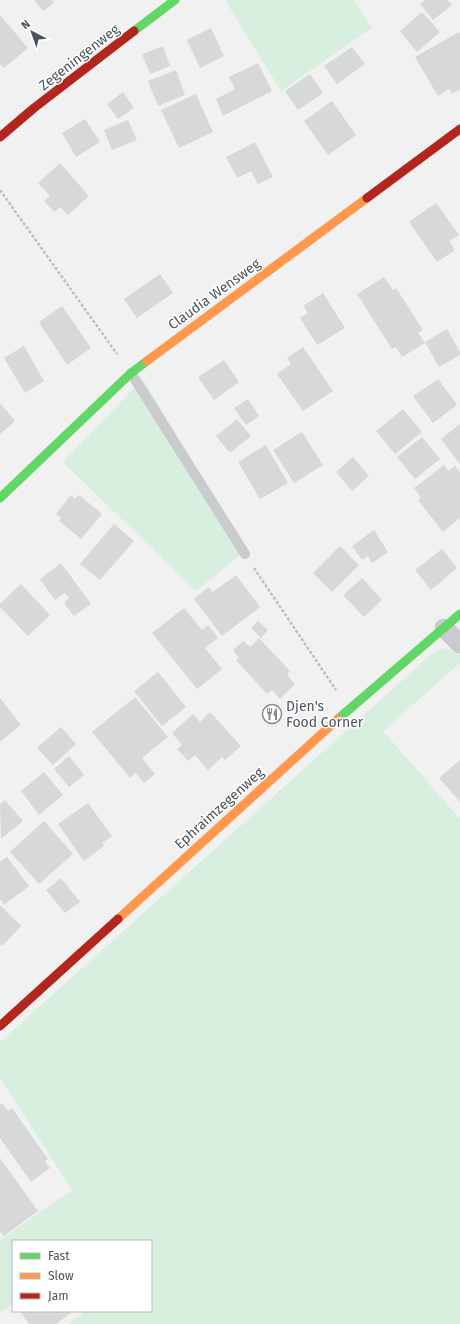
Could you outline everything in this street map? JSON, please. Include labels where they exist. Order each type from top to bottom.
[{"type":"street","name":"Zegeningenweg","points":[[0,137],[175,0]]},
{"type":"street","name":"Claudia Wensweg","points":[[0,498],[131,373],[460,129]]},
{"type":"street","name":"Ephraimzegenweg","points":[[0,1026],[349,709],[460,614]]},
{"type":"street","points":[[444,628],[460,644]]},
{"type":"lane","points":[[131,373],[245,554]]},
{"type":"path","points":[[0,190],[131,373]]},
{"type":"path","points":[[245,554],[349,709]]},
{"type":"green space","points":[[225,0],[354,0],[372,28],[281,91]]},
{"type":"green space","points":[[143,379],[245,551],[196,591],[63,462]]},
{"type":"green space","points":[[444,648],[454,651],[460,655],[460,663],[383,731],[460,819],[460,1324],[68,1324],[83,1314],[82,1312],[152,1312],[152,1240],[12,1240],[12,1305],[0,1313],[0,1240],[72,1190],[0,1078],[0,1042],[434,652]]},
{"type":"building","points":[[34,0],[52,0],[54,3],[43,11]]},
{"type":"building","points":[[425,0],[448,0],[452,5],[433,20],[420,4]]},
{"type":"building","points":[[422,12],[440,32],[417,52],[400,31]]},
{"type":"building","points":[[0,15],[28,48],[4,68],[0,64]]},
{"type":"building","points":[[211,28],[224,56],[200,68],[187,40]]},
{"type":"building","points":[[459,32],[460,89],[452,94],[449,89],[438,96],[415,57]]},
{"type":"building","points":[[163,46],[170,66],[150,74],[142,54]]},
{"type":"building","points":[[352,47],[365,64],[337,84],[324,66]]},
{"type":"building","points":[[258,63],[272,91],[223,116],[216,99],[235,89],[229,77]]},
{"type":"building","points":[[176,70],[185,95],[158,106],[148,81]]},
{"type":"building","points":[[310,74],[323,93],[298,110],[285,91]]},
{"type":"building","points":[[123,92],[134,108],[118,119],[107,104]]},
{"type":"building","points":[[196,94],[213,132],[179,148],[161,110]]},
{"type":"building","points":[[332,101],[356,135],[328,155],[304,121]]},
{"type":"building","points":[[85,119],[100,142],[76,157],[62,133]]},
{"type":"building","points":[[128,120],[137,140],[112,150],[104,130]]},
{"type":"building","points":[[255,142],[273,177],[258,184],[251,171],[237,178],[226,157]]},
{"type":"building","points":[[60,163],[89,196],[68,215],[60,207],[54,212],[44,201],[50,196],[38,183]]},
{"type":"building","points":[[436,203],[459,235],[449,241],[455,250],[437,262],[409,222]]},
{"type":"building","points":[[160,274],[173,293],[137,318],[124,299]]},
{"type":"building","points":[[384,277],[393,290],[396,288],[423,330],[418,333],[425,343],[402,357],[396,347],[392,349],[357,294]]},
{"type":"building","points":[[323,293],[345,328],[317,345],[300,318],[308,313],[303,306]]},
{"type":"building","points":[[62,306],[91,348],[67,365],[39,322]]},
{"type":"building","points":[[447,329],[460,352],[460,355],[439,367],[425,342]]},
{"type":"building","points":[[24,346],[44,381],[25,393],[4,358]]},
{"type":"building","points":[[303,347],[333,391],[303,411],[277,374],[291,364],[287,358]]},
{"type":"building","points":[[224,360],[239,382],[214,400],[198,377]]},
{"type":"building","points":[[438,379],[457,405],[433,423],[413,396]]},
{"type":"building","points":[[248,399],[259,416],[246,425],[234,408]]},
{"type":"building","points":[[0,403],[15,421],[0,434]]},
{"type":"building","points":[[403,409],[422,432],[395,454],[376,431]]},
{"type":"building","points":[[237,419],[251,436],[230,453],[216,436]]},
{"type":"building","points":[[460,424],[460,464],[441,439]]},
{"type":"building","points":[[302,432],[323,465],[294,483],[273,450]]},
{"type":"building","points":[[422,437],[440,459],[415,479],[397,457]]},
{"type":"building","points":[[266,445],[288,483],[260,499],[238,462]]},
{"type":"building","points":[[353,457],[369,476],[352,491],[336,472]]},
{"type":"building","points":[[444,465],[448,471],[455,466],[460,472],[460,518],[443,532],[418,500],[421,498],[414,488]]},
{"type":"building","points":[[71,495],[75,499],[79,495],[102,514],[81,539],[59,521],[61,518],[56,514]]},
{"type":"building","points":[[114,524],[134,541],[100,580],[80,564]]},
{"type":"building","points":[[374,530],[388,552],[372,563],[368,556],[362,560],[352,546]]},
{"type":"building","points":[[340,546],[359,565],[332,592],[313,573]]},
{"type":"building","points":[[442,549],[457,568],[431,590],[415,570]]},
{"type":"building","points":[[61,563],[91,604],[74,616],[64,603],[69,598],[65,593],[55,600],[40,579]]},
{"type":"building","points":[[236,575],[260,607],[222,636],[194,599],[209,587],[213,592]]},
{"type":"building","points":[[362,578],[382,600],[364,617],[343,595]]},
{"type":"building","points":[[21,584],[50,615],[28,636],[0,607],[0,604]]},
{"type":"building","points":[[184,608],[202,630],[208,625],[218,638],[205,648],[222,669],[197,689],[152,633]]},
{"type":"building","points":[[258,621],[268,630],[261,638],[251,628]]},
{"type":"building","points":[[259,638],[290,671],[287,675],[295,684],[280,699],[272,690],[267,694],[236,660],[239,658],[233,650],[243,641],[250,647]]},
{"type":"building","points":[[158,672],[186,707],[162,726],[134,691]]},
{"type":"building","points":[[135,697],[168,737],[142,758],[155,774],[144,783],[136,773],[130,778],[92,732]]},
{"type":"building","points":[[0,698],[21,725],[0,742]]},
{"type":"building","points":[[210,712],[241,746],[225,760],[222,757],[208,770],[195,755],[188,761],[177,749],[182,745],[172,733],[193,714],[200,722]]},
{"type":"building","points":[[61,727],[76,744],[53,765],[37,748]]},
{"type":"building","points":[[69,756],[84,775],[69,787],[54,769]]},
{"type":"building","points":[[460,760],[460,802],[439,778]]},
{"type":"building","points":[[44,772],[63,795],[39,815],[21,791]]},
{"type":"building","points":[[5,800],[23,821],[1,839],[0,804]]},
{"type":"building","points":[[88,803],[112,836],[102,843],[104,846],[84,861],[58,824]]},
{"type":"building","points":[[44,821],[73,854],[39,884],[10,852]]},
{"type":"building","points":[[7,857],[29,886],[4,905],[0,899],[0,862]]},
{"type":"building","points":[[61,878],[80,902],[65,913],[46,890]]},
{"type":"building","points":[[0,905],[21,926],[2,946],[0,944]]},
{"type":"building","points":[[2,1103],[8,1111],[12,1108],[48,1159],[45,1161],[50,1168],[31,1182],[0,1138],[0,1105]]},
{"type":"building","points":[[0,1158],[38,1211],[4,1236],[0,1231]]},
{"type":"building","points":[[21,1312],[71,1313],[56,1324],[29,1324]]},
{"type":"traffic: fast","points":[[134,31],[175,0]]},
{"type":"traffic: fast","points":[[0,498],[131,373],[147,361]]},
{"type":"traffic: fast","points":[[338,719],[460,614]]},
{"type":"traffic: slow","points":[[147,361],[367,198]]},
{"type":"traffic: slow","points":[[118,919],[338,719]]},
{"type":"traffic: jam","points":[[0,137],[34,108],[134,31]]},
{"type":"traffic: jam","points":[[367,198],[460,129]]},
{"type":"traffic: jam","points":[[0,1026],[118,919]]},
{"type":"place","name":"Djen's Food Corner","points":[[272,714]]}]
